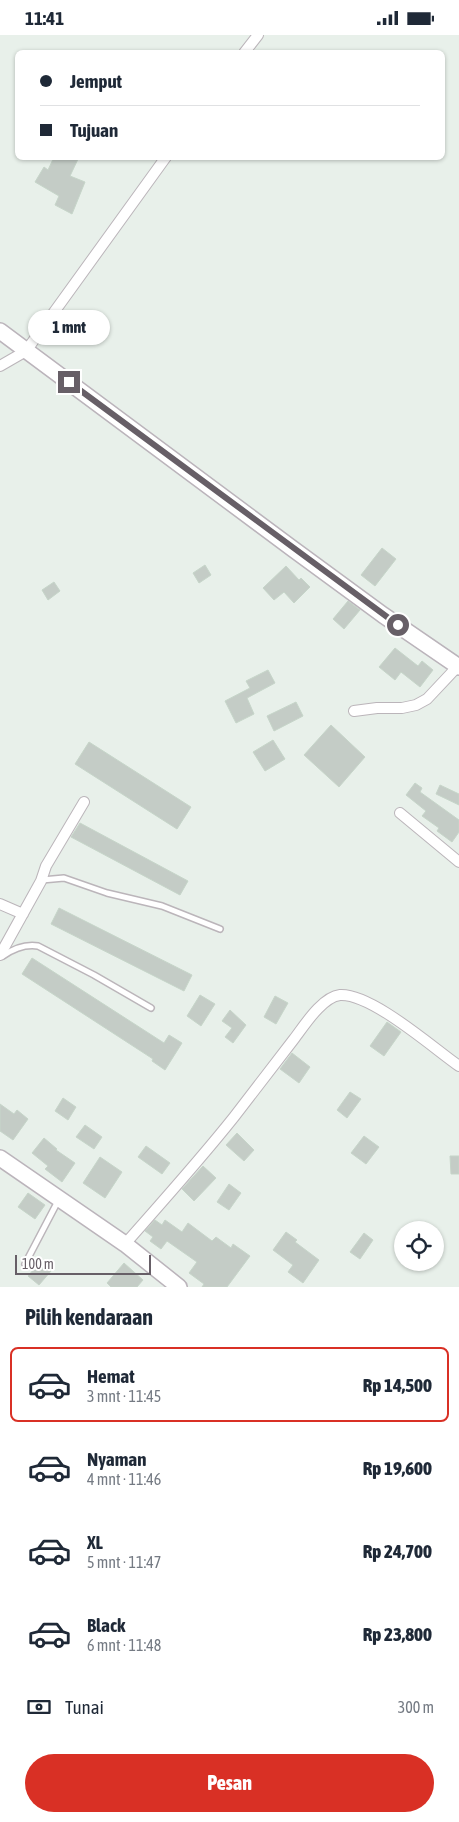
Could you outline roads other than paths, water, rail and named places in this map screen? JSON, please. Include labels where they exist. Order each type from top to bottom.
[{"type":"street","points":[[246,50],[258,35]]},
{"type":"street","points":[[0,366],[26,351],[164,160]]},
{"type":"street","points":[[0,331],[301,555],[458,667],[430,696],[416,705],[402,708],[377,708],[354,711]]},
{"type":"street","points":[[0,957],[41,881],[46,866],[84,803]]},
{"type":"street","points":[[400,813],[459,863]]},
{"type":"street","points":[[0,904],[23,915]]},
{"type":"street","points":[[125,1244],[234,1118],[302,1029],[328,1000],[338,995],[345,995],[359,998],[369,1003],[392,1017],[459,1066]]},
{"type":"street","points":[[0,1157],[125,1244],[179,1287]]},
{"type":"lane","points":[[41,881],[64,877],[107,893],[162,906],[220,929]]},
{"type":"lane","points":[[0,957],[22,946],[38,946],[56,954],[151,1008]]},
{"type":"lane","points":[[25,1265],[60,1198]]}]
